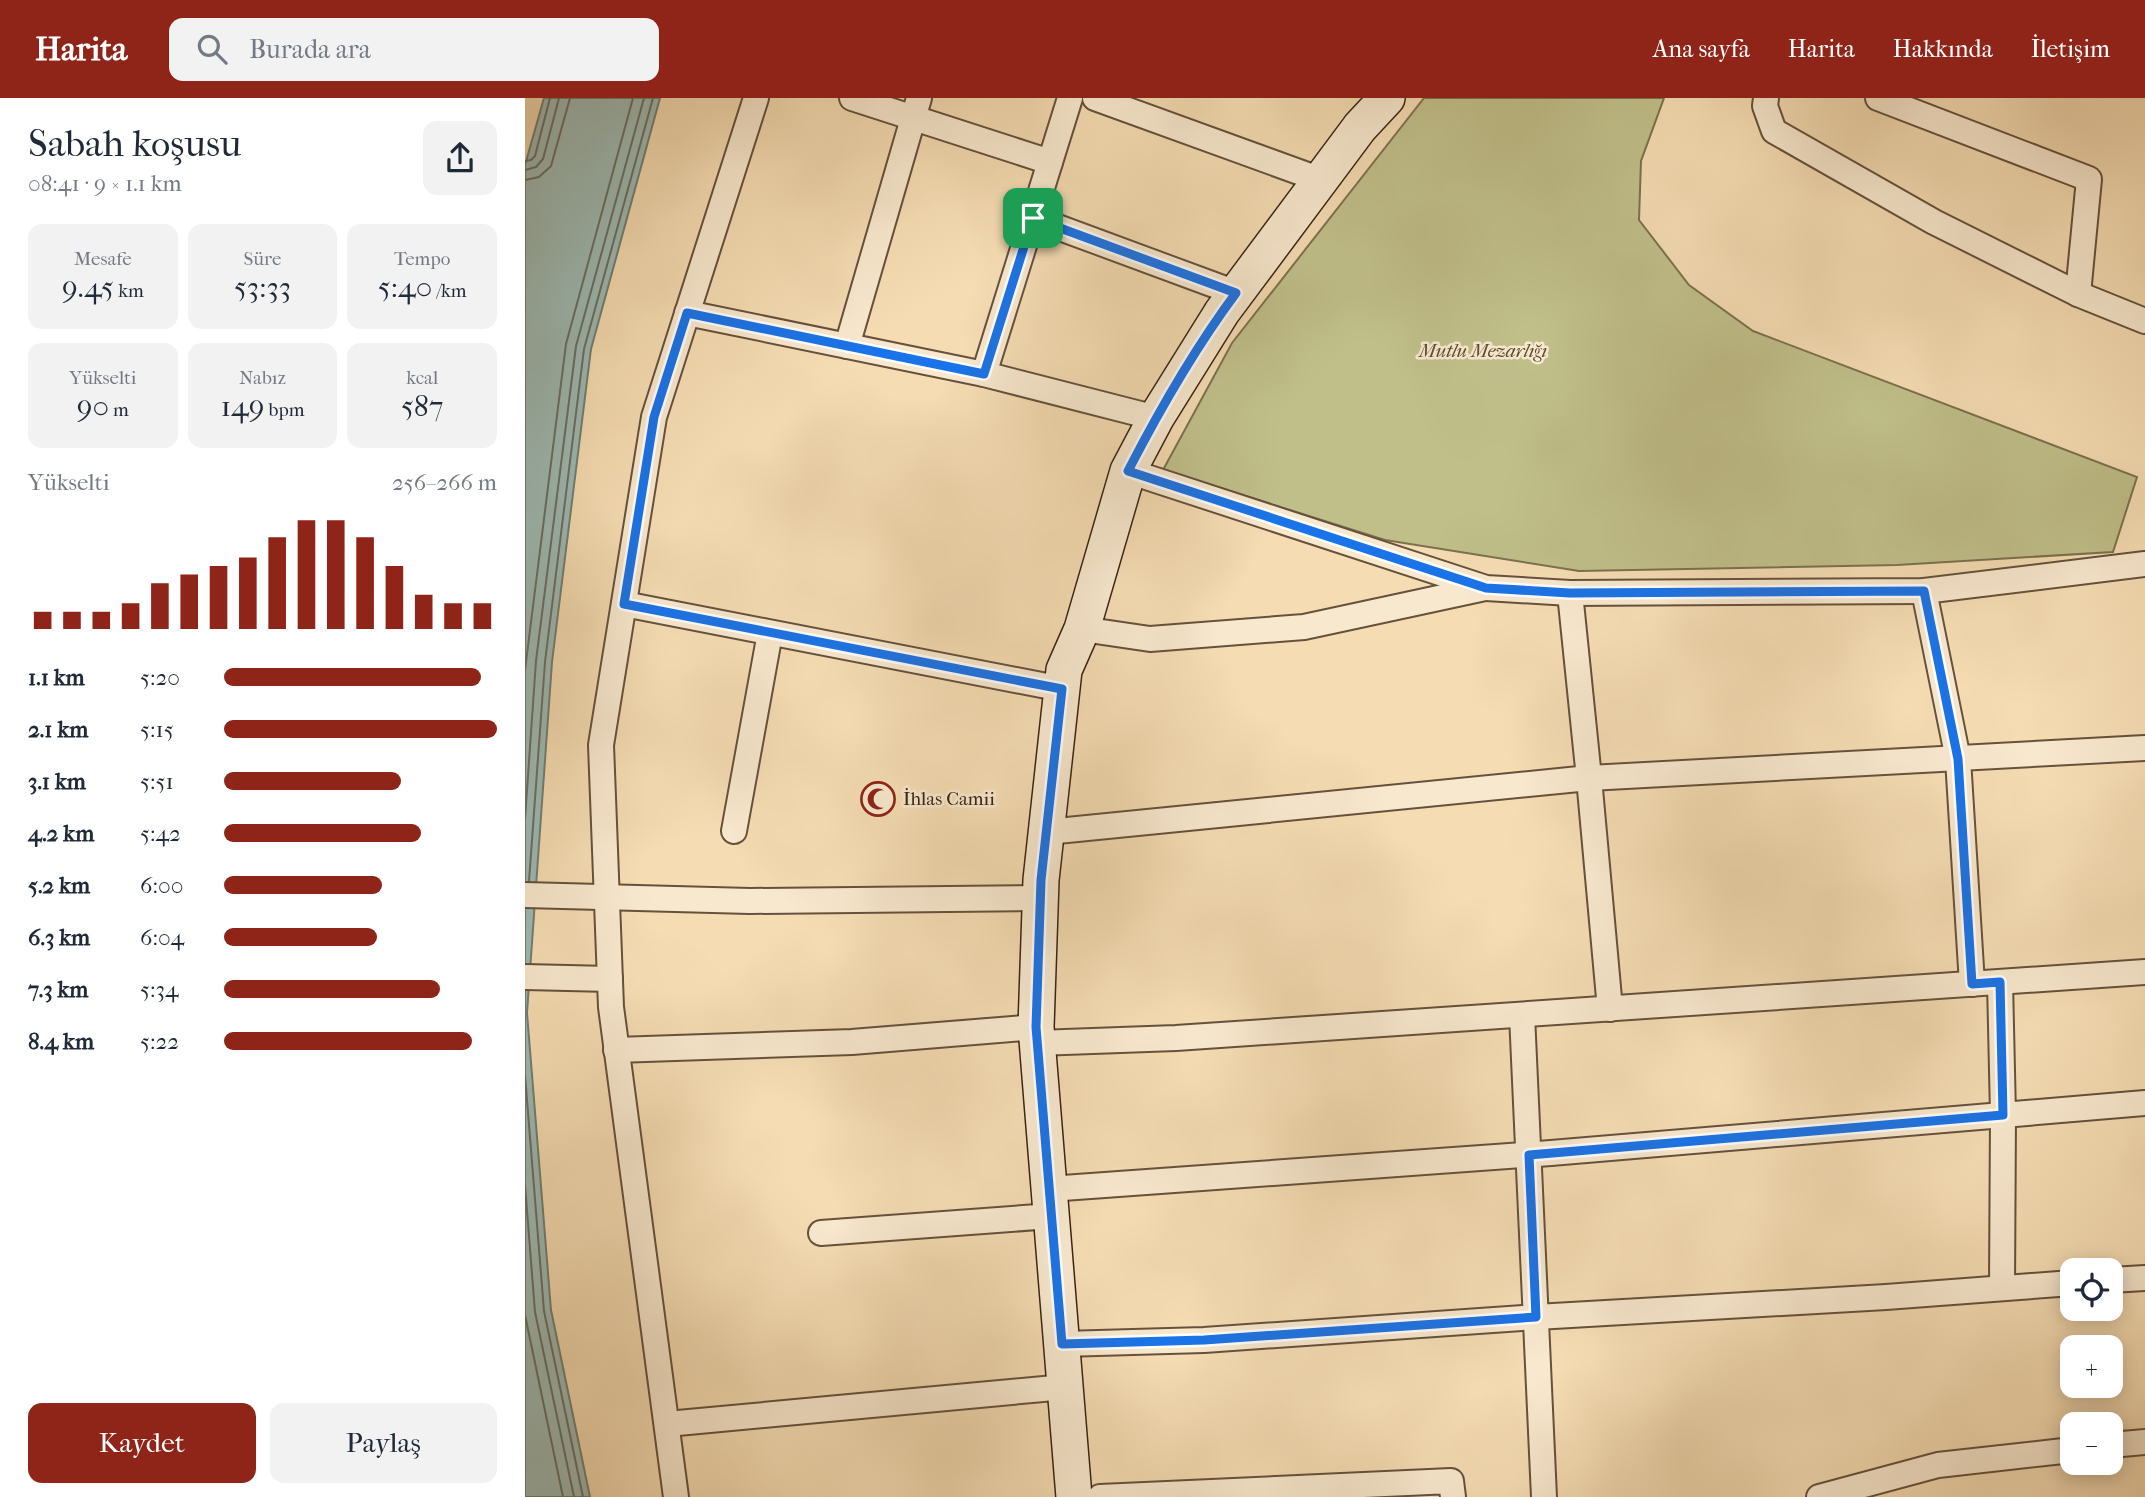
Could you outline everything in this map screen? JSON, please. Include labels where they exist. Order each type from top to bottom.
[{"type":"main road","points":[[1074,1497],[1037,1035],[1041,898],[1064,670],[1081,629],[1128,471],[1156,418],[1222,312],[1360,127],[1387,98]]},
{"type":"street","points":[[676,1497],[611,1007],[601,745],[654,417],[756,98]]},
{"type":"street","points":[[852,98],[916,108],[1050,162]]},
{"type":"street","points":[[984,374],[1070,98]]},
{"type":"street","points":[[1095,98],[1321,180]]},
{"type":"street","points":[[1766,98],[1765,106],[1774,131],[1934,222],[2078,294],[2145,321]]},
{"type":"street","points":[[1878,98],[2089,179],[2078,294]]},
{"type":"street","points":[[847,346],[916,108]]},
{"type":"street","points":[[1033,218],[1236,293]]},
{"type":"street","points":[[687,313],[984,374],[1156,418]]},
{"type":"street","points":[[1128,471],[1486,588],[1570,593],[1924,591],[2145,564]]},
{"type":"street","points":[[1081,629],[1150,639],[1304,627],[1486,588]]},
{"type":"street","points":[[1924,591],[1958,759],[1972,984]]},
{"type":"street","points":[[1570,593],[1610,1009]]},
{"type":"street","points":[[624,604],[1062,689]]},
{"type":"street","points":[[734,831],[770,632]]},
{"type":"street","points":[[1047,832],[1589,778],[2145,748]]},
{"type":"street","points":[[525,895],[750,901],[1041,898]]},
{"type":"street","points":[[616,1050],[1037,1035],[1176,1038],[2145,972]]},
{"type":"street","points":[[525,977],[610,979]]},
{"type":"street","points":[[2000,982],[2003,1115],[2002,1288]]},
{"type":"street","points":[[1522,1015],[1544,1497]]},
{"type":"street","points":[[821,1233],[1050,1202],[1529,1155],[2145,1103]]},
{"type":"street","points":[[2123,1279],[2145,1278]]},
{"type":"street","points":[[1062,1344],[1204,1340],[2060,1284]]},
{"type":"street","points":[[667,1424],[1065,1387]]},
{"type":"street","points":[[2123,1445],[2145,1442]]},
{"type":"street","points":[[1819,1497],[1938,1465],[2060,1451]]},
{"type":"street","points":[[1100,1497],[1451,1481],[1453,1497]]},
{"type":"green space","name":"Mutlu Mezarlığı","points":[[1424,98],[1664,98],[1641,161],[1639,220],[1689,285],[1753,331],[2137,477],[2113,552],[1897,565],[1579,571],[1385,540],[1163,470],[1232,343]]},
{"type":"water","points":[[544,98],[660,98],[591,349],[552,662],[527,1013],[551,1310],[590,1497],[525,1497],[525,165]]},
{"type":"place","name":"İhlas Camii","points":[[878,799]]},
{"type":"route","points":[[1033,218],[1236,293],[1156,418],[1128,471],[1486,588],[1570,593],[1924,591],[1958,759],[1972,984],[2000,982],[2003,1115],[1529,1155],[1536,1317],[1204,1340],[1062,1344],[1036,1027],[1041,880],[1062,689],[624,604],[654,417],[687,313],[984,374],[1033,218]]}]
